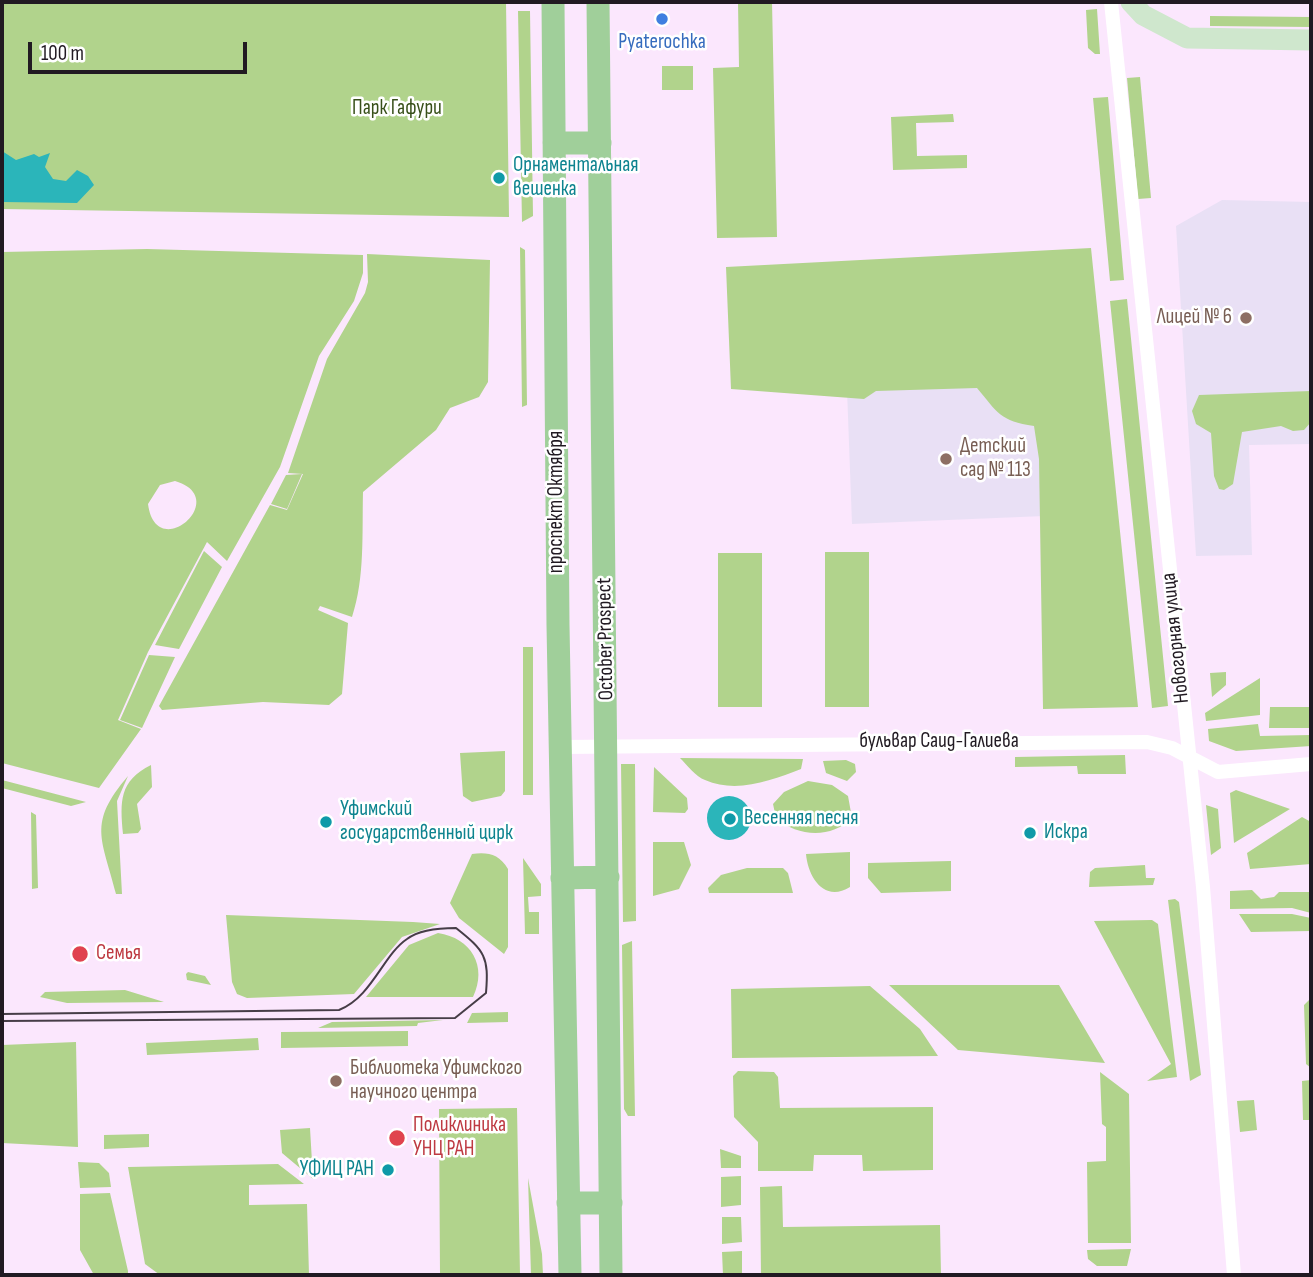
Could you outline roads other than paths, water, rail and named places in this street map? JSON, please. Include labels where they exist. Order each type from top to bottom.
[{"type":"main road","name":"проспект Октября","points":[[553,2],[562,877]]},
{"type":"main road","name":"October Prospect","points":[[598,2],[611,1275]]},
{"type":"main road","points":[[554,143],[600,143]]},
{"type":"main road","points":[[569,1275],[562,877],[608,877]]},
{"type":"main road","points":[[568,1203],[611,1203]]},
{"type":"street","name":"Новогорная улица","points":[[1111,2],[1203,887],[1234,1275]]},
{"type":"street","points":[[1131,2],[1143,15],[1187,38],[1311,40]]},
{"type":"street","name":"бульвар Саид-Галиева","points":[[560,747],[1147,742],[1189,757],[1218,772],[1311,764]]},
{"type":"water","points":[[2,151],[16,160],[34,154],[39,157],[50,153],[45,167],[53,179],[66,181],[77,170],[88,176],[94,185],[77,203],[2,202]]},
{"type":"water","points":[[729,796],[745,802],[751,818],[745,834],[729,840],[713,834],[707,818],[713,802]]},
{"type":"tram line","points":[[2,1014],[339,1010],[360,996],[391,955],[407,939],[444,928],[456,928],[473,943],[483,956],[487,971],[486,993],[455,1018],[2,1021]]},
{"type":"place","name":"Pyaterochka","points":[[662,19]]},
{"type":"place","name":"Орнаментальная вешенка","points":[[499,178]]},
{"type":"place","name":"Лицей № 6","points":[[1246,318]]},
{"type":"place","name":"Детский сад № 113","points":[[946,459]]},
{"type":"place","name":"Весенняя песня","points":[[730,819]]},
{"type":"place","name":"Уфимский государственный цирк","points":[[326,822]]},
{"type":"place","name":"Искра","points":[[1030,833]]},
{"type":"place","name":"Семья","points":[[80,954]]},
{"type":"place","name":"Библиотека Уфимского научного центра","points":[[336,1081]]},
{"type":"place","name":"Поликлиника УНЦ РАН","points":[[397,1138]]},
{"type":"place","name":"УФИЦ РАН","points":[[388,1170]]},
{"type":"park label","name":"Парк Гафури","points":[[397,109]]}]
